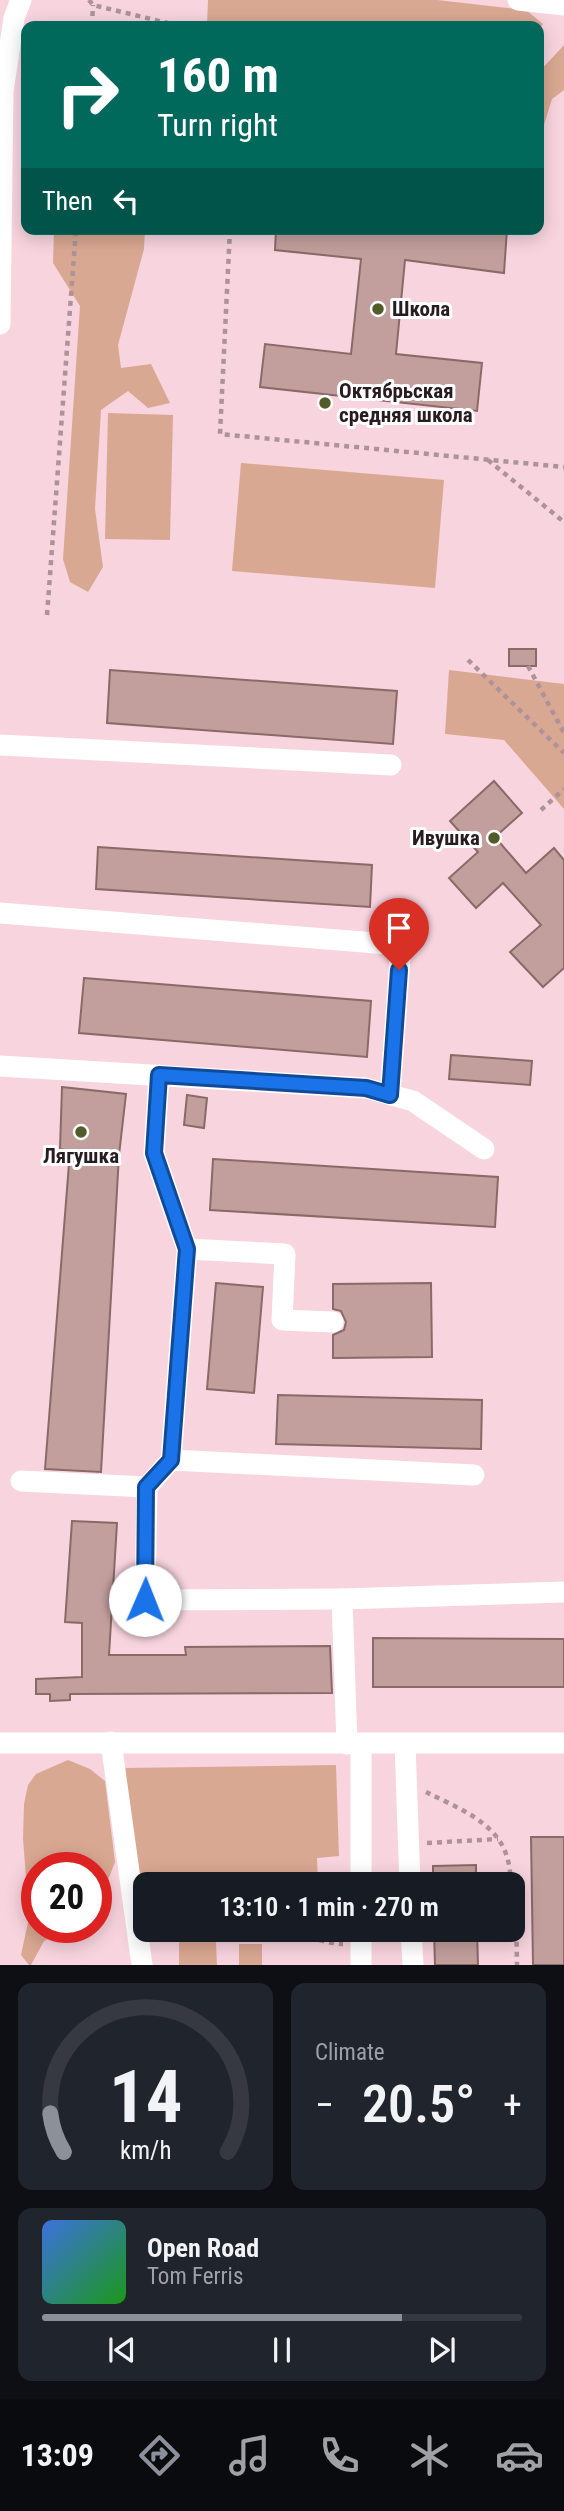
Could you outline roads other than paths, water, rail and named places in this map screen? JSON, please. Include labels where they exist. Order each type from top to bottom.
[{"type":"street","points":[[0,324],[4,91],[14,18],[21,0]]},
{"type":"street","points":[[518,0],[564,5]]},
{"type":"street","points":[[0,746],[391,765]]},
{"type":"street","points":[[0,913],[401,945],[390,1095]]},
{"type":"street","points":[[0,1066],[366,1088],[413,1101],[484,1149]]},
{"type":"street","points":[[159,1075],[154,1153],[187,1249],[171,1460],[146,1487],[145,1600],[342,1599],[564,1591]]},
{"type":"street","points":[[187,1249],[285,1254],[282,1320],[333,1322]]},
{"type":"street","points":[[171,1460],[474,1475]]},
{"type":"street","points":[[21,1481],[146,1487]]},
{"type":"street","points":[[342,1599],[354,1744],[360,1872]]},
{"type":"street","points":[[111,1742],[142,1965]]},
{"type":"street","points":[[0,1743],[564,1743]]},
{"type":"street","points":[[405,1744],[409,1872]]},
{"type":"street","points":[[411,1942],[412,1965]]},
{"type":"place","name":"Школа","points":[[378,309]]},
{"type":"place","name":"Октябрьская средняя школа","points":[[325,403]]},
{"type":"place","name":"Ивушка","points":[[494,838]]},
{"type":"place","name":"Лягушка","points":[[81,1132]]}]
